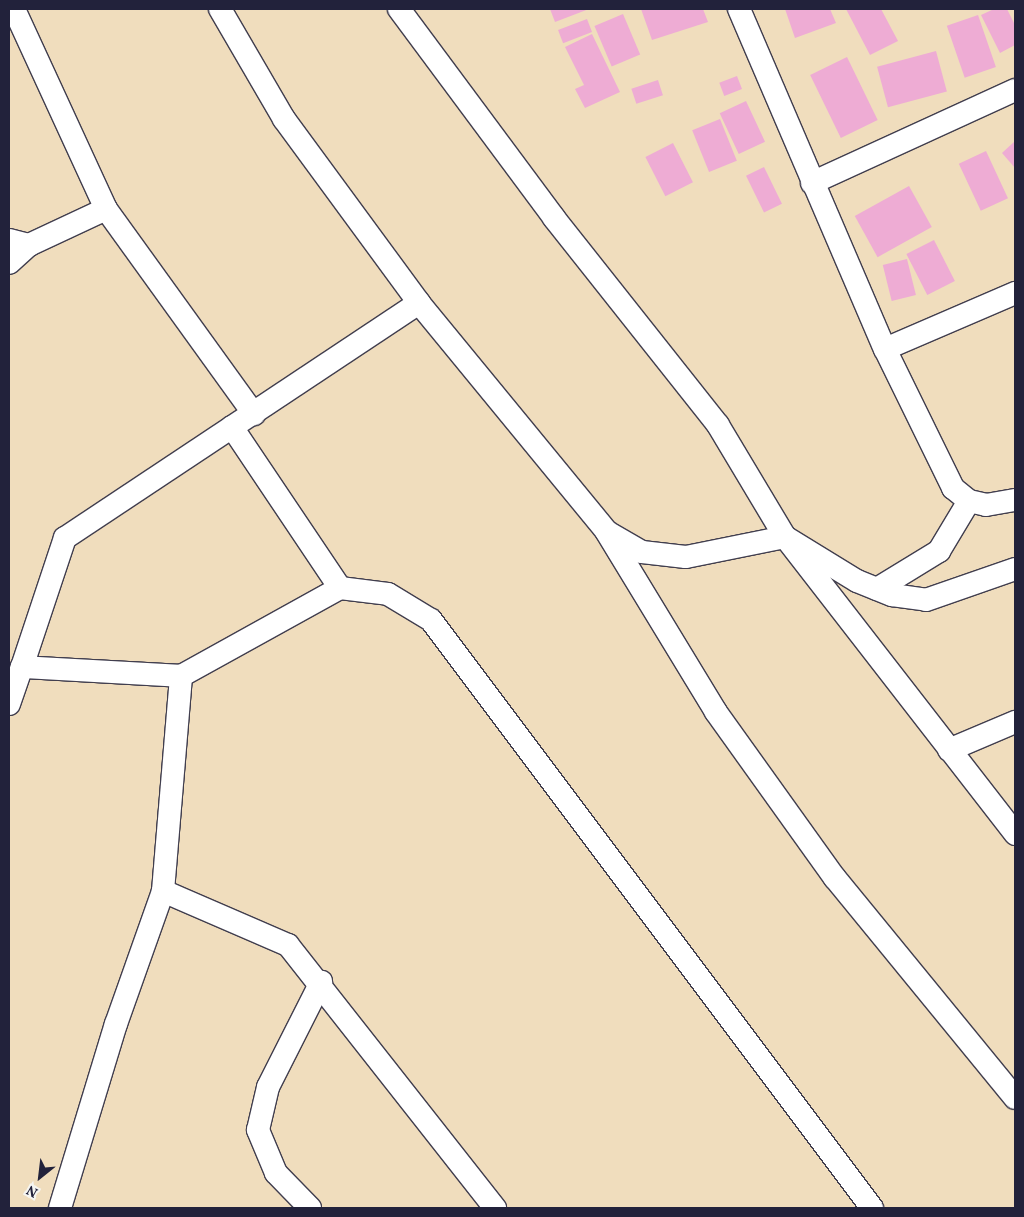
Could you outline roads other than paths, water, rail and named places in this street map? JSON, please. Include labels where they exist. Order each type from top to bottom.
[{"type":"street","points":[[14,9],[106,208],[254,414]]},
{"type":"street","points":[[220,9],[284,119],[419,302],[606,531],[716,712],[835,878],[1015,1098]]},
{"type":"street","points":[[399,9],[554,218],[718,425],[785,537],[1015,834]]},
{"type":"street","points":[[739,9],[812,183],[885,349],[954,488],[969,501],[986,505],[1015,500]]},
{"type":"street","points":[[812,183],[1015,90]]},
{"type":"street","points":[[9,263],[19,243],[106,208]]},
{"type":"street","points":[[885,349],[1015,293]]},
{"type":"street","points":[[9,704],[65,538],[254,414],[419,302]]},
{"type":"street","points":[[232,427],[340,588]]},
{"type":"street","points":[[877,589],[939,551],[969,501]]},
{"type":"street","points":[[606,531],[642,552],[686,557],[785,537],[877,589],[926,600],[1015,569]]},
{"type":"street","points":[[22,667],[181,676],[340,588],[388,594],[431,620],[872,1208]]},
{"type":"street","points":[[60,1208],[163,891],[181,676]]},
{"type":"street","points":[[950,750],[1015,722]]},
{"type":"street","points":[[163,891],[288,945],[321,982],[495,1208]]},
{"type":"street","points":[[310,1208],[276,1172],[258,1130],[268,1087],[321,982]]}]
